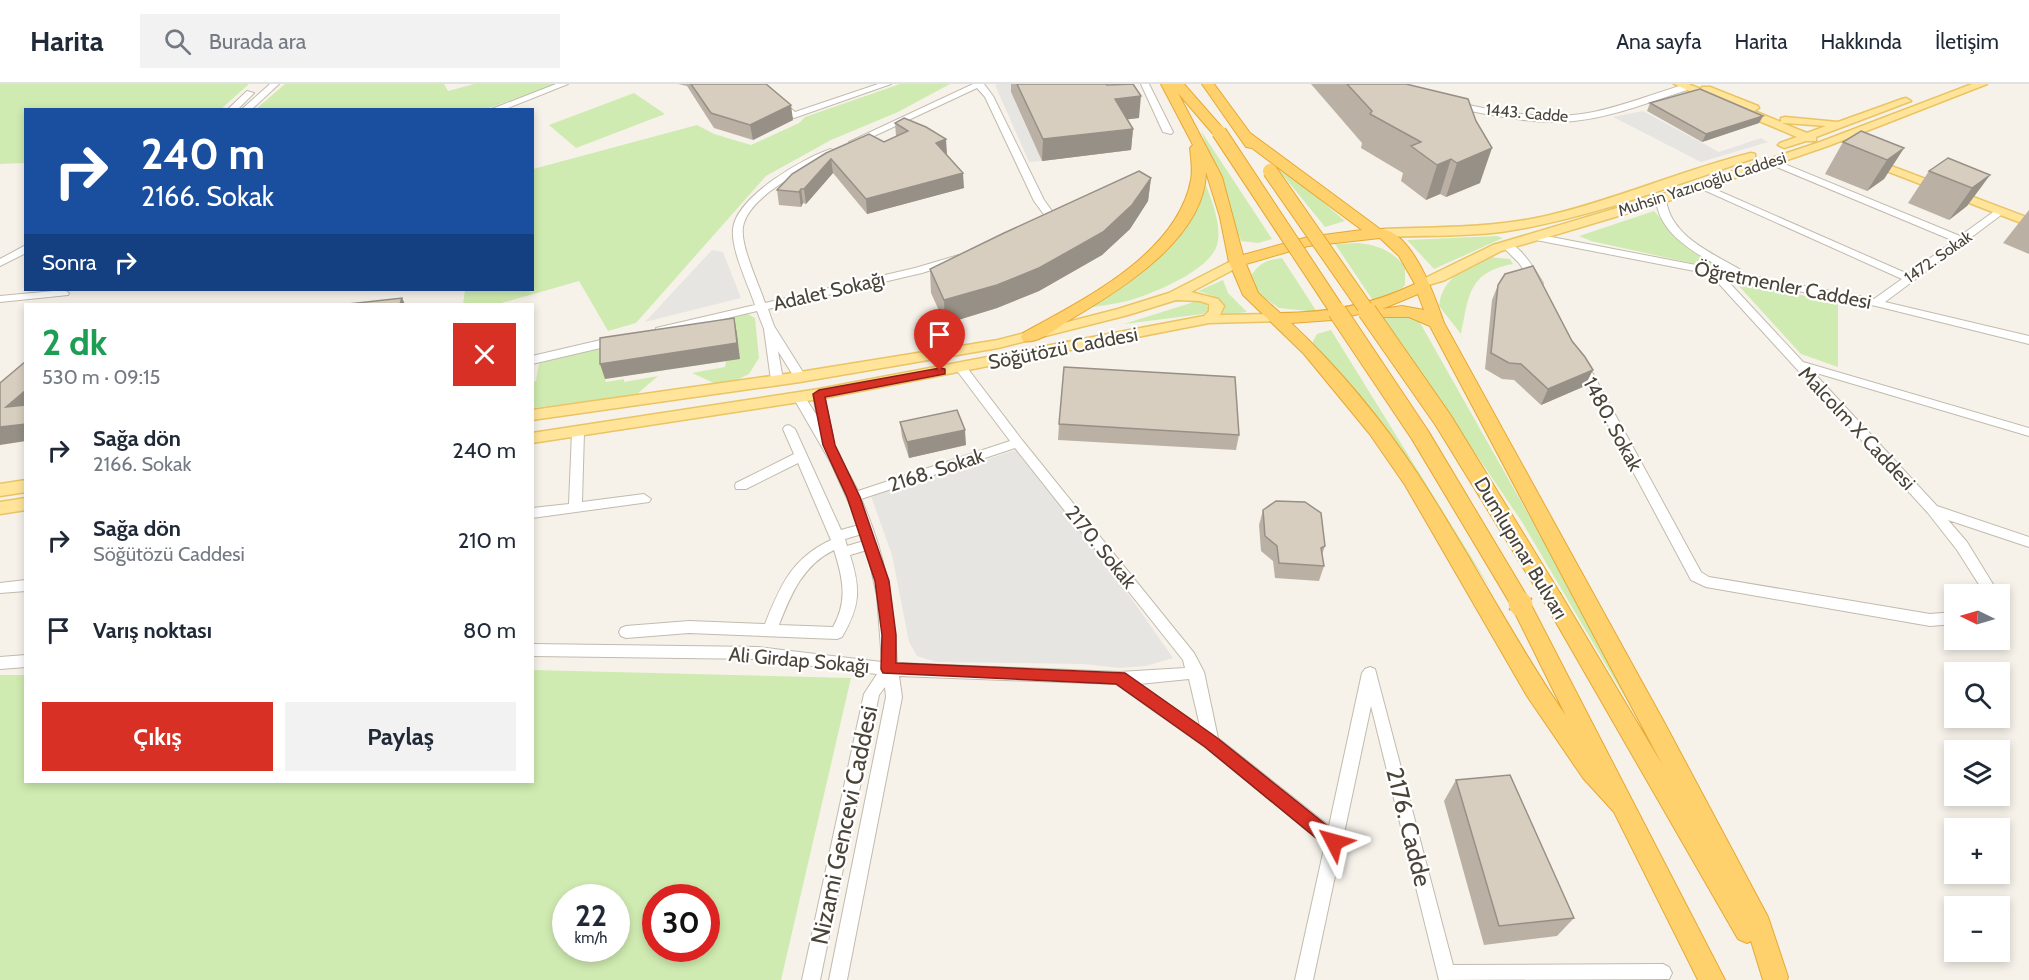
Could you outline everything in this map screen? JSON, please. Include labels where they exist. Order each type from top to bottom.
[{"type":"highway","name":"Dumlupınar Bulvarı","points":[[1167,84],[1215,177],[1237,262],[1251,295],[1310,350],[1375,429],[1412,480],[1535,688],[1591,771],[1627,814]]},
{"type":"highway","points":[[1177,84],[1220,132]]},
{"type":"highway","name":"Dumlupınar Bulvarı","points":[[1188,84],[1420,435],[1521,604],[1712,980]]},
{"type":"highway","name":"Dumlupınar Bulvarı","points":[[1208,84],[1443,420],[1552,599],[1775,979]]},
{"type":"highway","name":"Dumlupınar Bulvarı","points":[[1244,135],[1410,257],[1423,284],[1436,323],[1656,729],[1753,915],[1775,979]]},
{"type":"highway","points":[[1029,336],[1124,280],[1158,251],[1178,226],[1192,202],[1198,180],[1196,137]]},
{"type":"highway","points":[[1237,262],[1303,241],[1379,233]]},
{"type":"highway","points":[[1274,318],[1326,317],[1352,313],[1382,304],[1423,284]]},
{"type":"highway","points":[[1310,350],[1308,336],[1320,329],[1359,318],[1400,310],[1425,315],[1436,323]]},
{"type":"main road","name":"Muhsin Yazıcıoğlu Caddesi","points":[[1423,284],[1473,259],[1507,246],[1661,200],[1792,154],[1822,141],[1843,124],[1952,84]]},
{"type":"main road","name":"Muhsin Yazıcıoğlu Caddesi","points":[[1379,233],[1492,229],[1515,226],[1582,210],[1778,148],[1822,141],[1858,146],[1982,84]]},
{"type":"main road","points":[[1688,85],[1785,120],[1822,141]]},
{"type":"main road","points":[[1688,85],[1822,141],[1858,146],[2000,212],[2029,222]]},
{"type":"main road","points":[[1769,120],[1778,148]]},
{"type":"main road","points":[[1785,120],[1843,124]]},
{"type":"main road","points":[[1858,146],[1883,158],[2029,212]]},
{"type":"main road","name":"Söğütözü Caddesi","points":[[534,415],[965,351],[1174,296],[1237,262]]},
{"type":"main road","points":[[1174,296],[1208,298],[1215,303],[1216,309],[1216,313],[1209,319]]},
{"type":"main road","name":"Söğütözü Caddesi","points":[[534,438],[819,394],[1209,319],[1274,318]]},
{"type":"main road","points":[[800,377],[819,394]]},
{"type":"main road","points":[[777,380],[799,397]]},
{"type":"main road","points":[[0,488],[24,486]]},
{"type":"main road","points":[[0,508],[24,504]]},
{"type":"street","points":[[498,108],[564,84]]},
{"type":"street","points":[[757,84],[794,115],[887,84]]},
{"type":"street","points":[[1145,84],[1168,132]]},
{"type":"street","points":[[258,86],[274,85]]},
{"type":"street","points":[[247,108],[274,85]]},
{"type":"street","points":[[800,377],[768,326],[760,307],[739,242],[738,227],[754,201],[765,190],[792,171],[972,85],[989,96],[1039,201],[1052,218]]},
{"type":"street","name":"1443. Cadde","points":[[1441,103],[1540,117],[1573,118],[1614,110],[1688,85]]},
{"type":"street","points":[[233,108],[250,93]]},
{"type":"street","points":[[1770,161],[1962,241]]},
{"type":"street","points":[[1700,186],[1908,278]]},
{"type":"street","points":[[1661,200],[1660,210],[1668,225],[1695,246],[1744,277]]},
{"type":"street","name":"1472. Sokak","points":[[1876,303],[2000,212]]},
{"type":"street","name":"Öğretmenler Caddesi","points":[[1536,237],[1876,303],[2029,340]]},
{"type":"street","points":[[0,252],[24,239]]},
{"type":"street","points":[[1507,246],[1523,261],[1546,298]]},
{"type":"street","points":[[0,263],[24,249]]},
{"type":"street","name":"Adalet Sokağı","points":[[651,332],[918,271],[967,255]]},
{"type":"street","name":"Malcolm X Caddesi","points":[[1713,271],[1932,509],[2029,542]]},
{"type":"street","points":[[0,299],[64,293]]},
{"type":"street","points":[[768,326],[777,380]]},
{"type":"street","points":[[534,360],[628,338]]},
{"type":"street","name":"1480. Sokak","points":[[1574,350],[1696,576],[1706,582],[1930,620],[1944,619]]},
{"type":"street","points":[[1797,363],[2029,432]]},
{"type":"street","name":"2170. Sokak","points":[[961,368],[1189,657],[1196,672],[1210,742]]},
{"type":"street","points":[[819,394],[829,445]]},
{"type":"street","points":[[799,397],[829,445],[854,497],[871,544],[882,581],[886,606],[888,669]]},
{"type":"street","points":[[626,632],[689,627],[837,633],[850,606],[850,583],[839,544],[789,429]]},
{"type":"street","points":[[575,508],[578,432]]},
{"type":"street","name":"2168. Sokak","points":[[854,497],[1018,443]]},
{"type":"street","points":[[741,486],[801,456]]},
{"type":"street","points":[[534,513],[644,499]]},
{"type":"street","points":[[1932,509],[1962,546],[1986,584]]},
{"type":"street","points":[[770,629],[796,570],[810,557],[839,544],[865,528]]},
{"type":"street","points":[[839,544],[871,544]]},
{"type":"street","points":[[0,588],[24,585]]},
{"type":"street","name":"Ali Girdap Sokağı","points":[[534,650],[758,653],[888,669],[1119,678],[1174,676],[1196,672]]},
{"type":"street","points":[[0,663],[24,662]]},
{"type":"street","name":"Nizami Gencevi Caddesi","points":[[812,980],[872,694],[888,669]]},
{"type":"street","name":"Nizami Gencevi Caddesi","points":[[838,980],[894,697],[888,669]]},
{"type":"street","name":"2176. Cadde","points":[[1334,842],[1370,673],[1447,977]]},
{"type":"street","points":[[1119,678],[1210,742],[1334,842],[1304,980]]},
{"type":"street","points":[[1447,977],[1663,973]]},
{"type":"green space","points":[[0,84],[249,84],[222,108],[24,108],[24,163],[0,164]]},
{"type":"green space","points":[[285,84],[444,84],[448,91],[474,84],[556,84],[489,108],[257,108]]},
{"type":"green space","points":[[900,84],[950,84],[898,112],[831,140],[766,176],[636,323],[608,331],[579,281],[502,303],[463,303],[465,291],[534,291],[534,169],[697,125],[714,134],[751,145],[799,123],[805,117]]},
{"type":"green space","points":[[634,93],[665,114],[576,148],[549,125]]},
{"type":"green space","points":[[1201,131],[1272,239],[1258,243],[1241,241]]},
{"type":"green space","points":[[1265,153],[1345,221],[1325,227]]},
{"type":"green space","points":[[1202,174],[1218,228],[1217,245],[1212,254],[1204,263],[1181,279],[1155,291],[1128,301],[1088,308],[1167,248]]},
{"type":"green space","points":[[1654,211],[1673,232],[1717,266],[1709,267],[1591,241],[1579,236]]},
{"type":"green space","points":[[1497,236],[1503,238],[1434,269],[1407,240]]},
{"type":"green space","points":[[1358,243],[1384,249],[1395,256],[1405,267],[1405,285],[1396,295],[1372,299],[1335,244]]},
{"type":"green space","points":[[1489,257],[1510,259],[1513,264],[1487,273],[1473,288],[1461,334],[1439,306],[1441,296],[1450,281],[1457,275]]},
{"type":"green space","points":[[1282,258],[1317,312],[1279,308],[1255,291],[1252,274],[1255,270],[1265,262]]},
{"type":"green space","points":[[1223,280],[1228,293],[1247,312],[1223,315],[1219,301],[1198,291]]},
{"type":"green space","points":[[1736,283],[1838,302],[1838,367],[1801,354]]},
{"type":"green space","points":[[1200,300],[1206,302],[1208,310],[1203,314],[1124,324]]},
{"type":"green space","points":[[746,313],[755,318],[759,358],[749,374],[737,380],[716,384],[692,373],[725,367],[726,361],[605,379],[606,382],[624,379],[624,382],[658,376],[636,395],[534,408],[534,382],[536,381],[539,363]]},
{"type":"green space","points":[[1382,316],[1412,317],[1419,321],[1660,747],[1656,750],[1522,522]]},
{"type":"green space","points":[[1331,330],[1491,589],[1392,444],[1313,347],[1317,334]]},
{"type":"green space","points":[[534,670],[851,678],[781,980],[0,980],[0,675],[24,675],[24,783],[534,783]]},
{"type":"shaded area","points":[[1067,84],[1011,92],[1042,161],[1029,162],[995,85]]},
{"type":"shaded area","points":[[1643,111],[1719,152],[1761,138],[1768,142],[1701,162],[1613,117]]},
{"type":"shaded area","points":[[712,250],[723,252],[741,298],[645,322]]},
{"type":"shaded area","points":[[1016,450],[1106,562],[1173,658],[1146,666],[1119,668],[1083,664],[936,662],[917,656],[909,642],[892,555],[871,496]]},
{"type":"building","points":[[691,84],[766,84],[791,105],[750,125],[711,113]]},
{"type":"building","points":[[1017,84],[1133,84],[1141,96],[1115,99],[1133,129],[1043,139]]},
{"type":"building","points":[[1347,84],[1406,84],[1468,99],[1476,121],[1492,148],[1457,163],[1451,159],[1437,165],[1411,146],[1421,142],[1370,114],[1372,111]]},
{"type":"building","points":[[1700,89],[1763,116],[1706,134],[1650,103]]},
{"type":"building","points":[[904,118],[946,139],[936,143],[963,173],[866,199],[831,159],[799,192],[777,190],[792,174],[826,153],[869,134],[884,142],[908,131],[895,123]]},
{"type":"building","points":[[1861,131],[1904,148],[1887,160],[1843,142]]},
{"type":"building","points":[[1948,158],[1990,175],[1972,188],[1929,171]]},
{"type":"building","points":[[1139,171],[1151,178],[1132,205],[1103,232],[1039,268],[997,285],[944,300],[930,269]]},
{"type":"building","points":[[1533,266],[1572,341],[1593,370],[1548,389],[1521,364],[1509,363],[1491,353],[1498,285],[1505,274]]},
{"type":"building","points":[[402,298],[400,303],[357,303]]},
{"type":"building","points":[[734,318],[737,343],[600,364],[600,338]]},
{"type":"building","points":[[24,363],[24,392],[6,407],[24,405],[24,424],[0,427],[0,383]]},
{"type":"building","points":[[1064,367],[1235,377],[1239,435],[1059,424]]},
{"type":"building","points":[[957,410],[965,430],[907,442],[900,422]]},
{"type":"building","points":[[1276,501],[1305,502],[1321,513],[1325,546],[1321,548],[1324,566],[1279,563],[1277,546],[1265,536],[1263,510]]},
{"type":"building","points":[[1510,775],[1574,918],[1499,926],[1456,780]]},
{"type":"route","points":[[940,371],[819,394],[829,445],[854,497],[877,560],[889,635],[888,669],[1119,678],[1210,742],[1334,842]]}]
